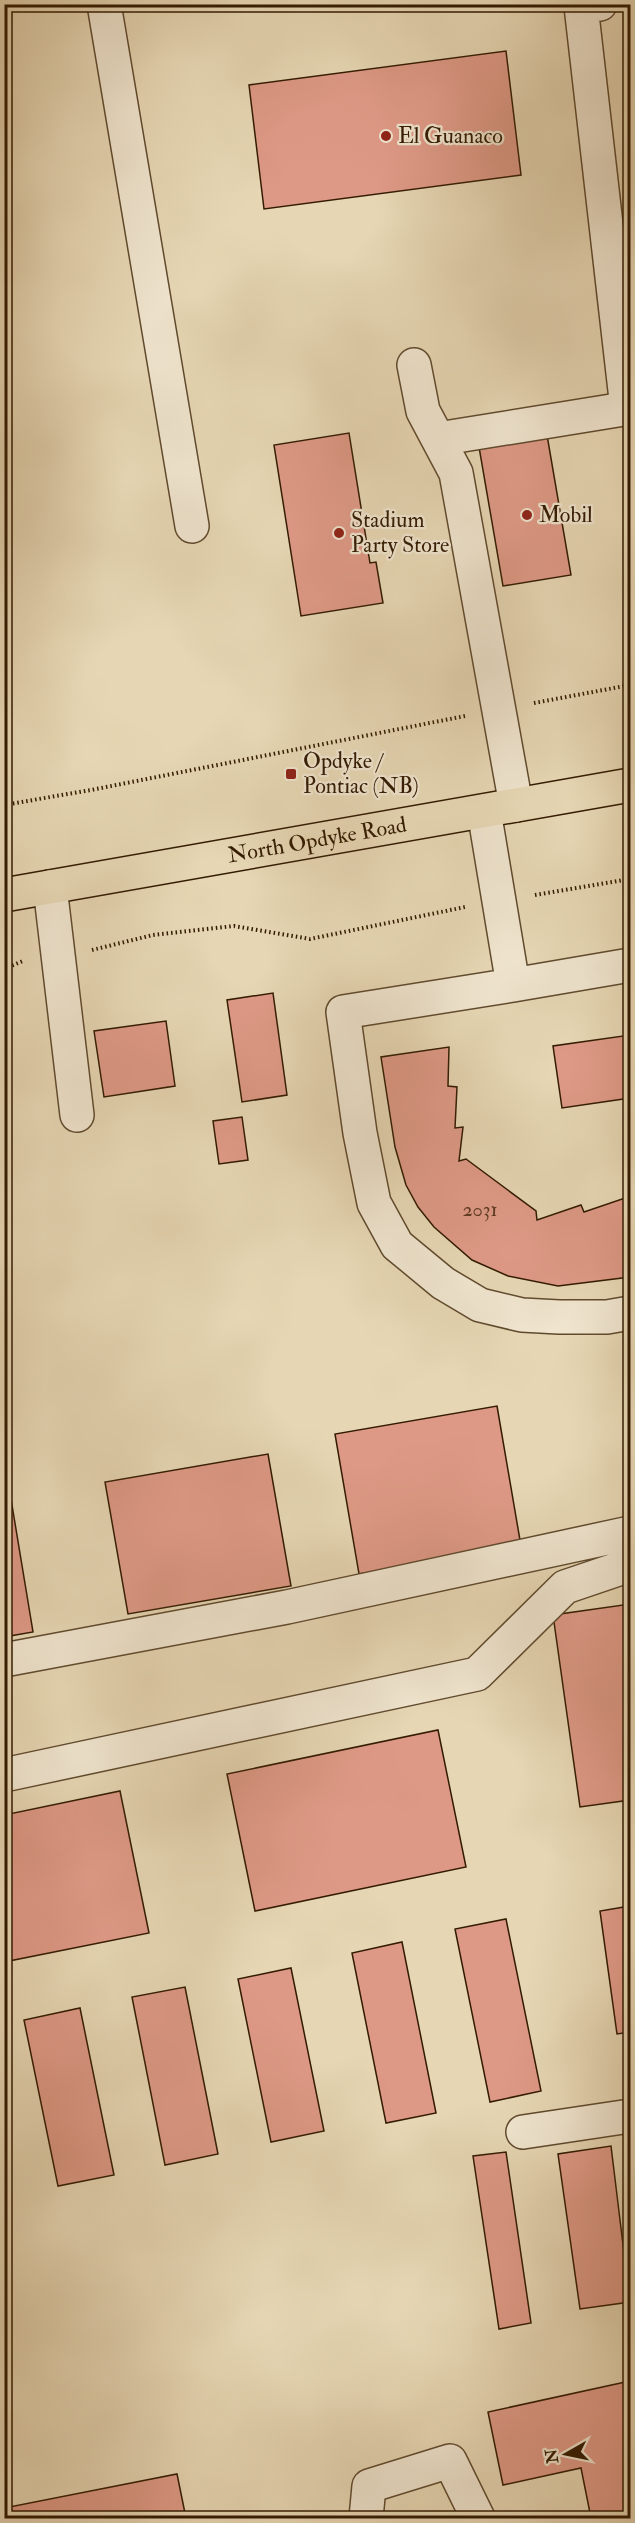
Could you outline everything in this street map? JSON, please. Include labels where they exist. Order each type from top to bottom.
[{"type":"main road","name":"North Opdyke Road","points":[[4,895],[630,785]]},
{"type":"lane","points":[[104,4],[192,526]]},
{"type":"lane","points":[[438,439],[629,408],[581,6],[600,4]]},
{"type":"lane","points":[[414,365],[423,411],[456,473],[516,806]]},
{"type":"lane","points":[[484,811],[513,985]]},
{"type":"lane","points":[[50,887],[77,1115]]},
{"type":"lane","points":[[630,965],[343,1012],[360,1133],[374,1203],[397,1245],[443,1283],[480,1305],[522,1315],[550,1317],[607,1317],[630,1313]]},
{"type":"lane","points":[[4,1660],[287,1607],[630,1533]]},
{"type":"lane","points":[[559,1548],[565,1587]]},
{"type":"lane","points":[[4,1775],[477,1674],[565,1587],[630,1565]]},
{"type":"lane","points":[[523,2132],[630,2116]]},
{"type":"lane","points":[[366,2518],[369,2486],[450,2461],[478,2518]]},
{"type":"path","points":[[4,805],[630,685]]},
{"type":"path","points":[[4,969],[21,961],[59,958],[153,935],[234,926],[310,939],[499,900],[630,879]]},
{"type":"building","points":[[506,51],[521,175],[264,209],[249,85]]},
{"type":"building","points":[[349,433],[370,563],[376,562],[383,603],[301,616],[274,445]]},
{"type":"building","points":[[547,435],[571,575],[503,586],[479,447]]},
{"type":"building","points":[[273,993],[287,1095],[242,1102],[227,1000]]},
{"type":"building","points":[[166,1021],[175,1086],[104,1097],[94,1031]]},
{"type":"building","points":[[630,1035],[630,1098],[562,1108],[553,1046]]},
{"type":"building","points":[[449,1047],[448,1086],[457,1087],[455,1128],[463,1127],[459,1161],[466,1159],[536,1211],[537,1220],[581,1205],[584,1212],[625,1198],[625,1206],[630,1204],[630,1277],[558,1286],[508,1276],[472,1260],[434,1227],[418,1207],[406,1185],[395,1147],[381,1057]]},
{"type":"building","points":[[242,1117],[248,1160],[219,1164],[213,1121]]},
{"type":"building","points":[[497,1406],[521,1546],[359,1574],[335,1434]]},
{"type":"building","points":[[268,1454],[291,1586],[128,1614],[105,1482]]},
{"type":"building","points":[[10,1493],[33,1632],[4,1637],[4,1494]]},
{"type":"building","points":[[630,1604],[630,1800],[580,1807],[553,1615]]},
{"type":"building","points":[[438,1730],[466,1867],[255,1911],[227,1774]]},
{"type":"building","points":[[120,1791],[149,1933],[4,1962],[4,1815]]},
{"type":"building","points":[[630,1906],[630,2032],[617,2034],[600,1911]]},
{"type":"building","points":[[506,1919],[541,2091],[490,2102],[455,1929]]},
{"type":"building","points":[[402,1942],[436,2113],[386,2123],[352,1953]]},
{"type":"building","points":[[291,1968],[324,2131],[271,2142],[238,1979]]},
{"type":"building","points":[[185,1987],[218,2154],[165,2165],[132,1997]]},
{"type":"building","points":[[80,2008],[114,2175],[58,2186],[24,2020]]},
{"type":"building","points":[[611,2146],[630,2302],[580,2309],[558,2154]]},
{"type":"building","points":[[506,2152],[531,2323],[499,2329],[473,2156]]},
{"type":"building","points":[[4,2175],[9,2199],[4,2200]]},
{"type":"building","points":[[630,2381],[630,2518],[591,2518],[581,2468],[503,2485],[488,2412]]},
{"type":"building","points":[[177,2474],[186,2518],[4,2518],[4,2508]]},
{"type":"place","name":"El Guanaco","points":[[386,136]]},
{"type":"place","name":"Mobil","points":[[527,515]]},
{"type":"place","name":"Stadium Party Store","points":[[339,533]]},
{"type":"place","name":"Opdyke / Pontiac (NB)","points":[[291,774]]}]
